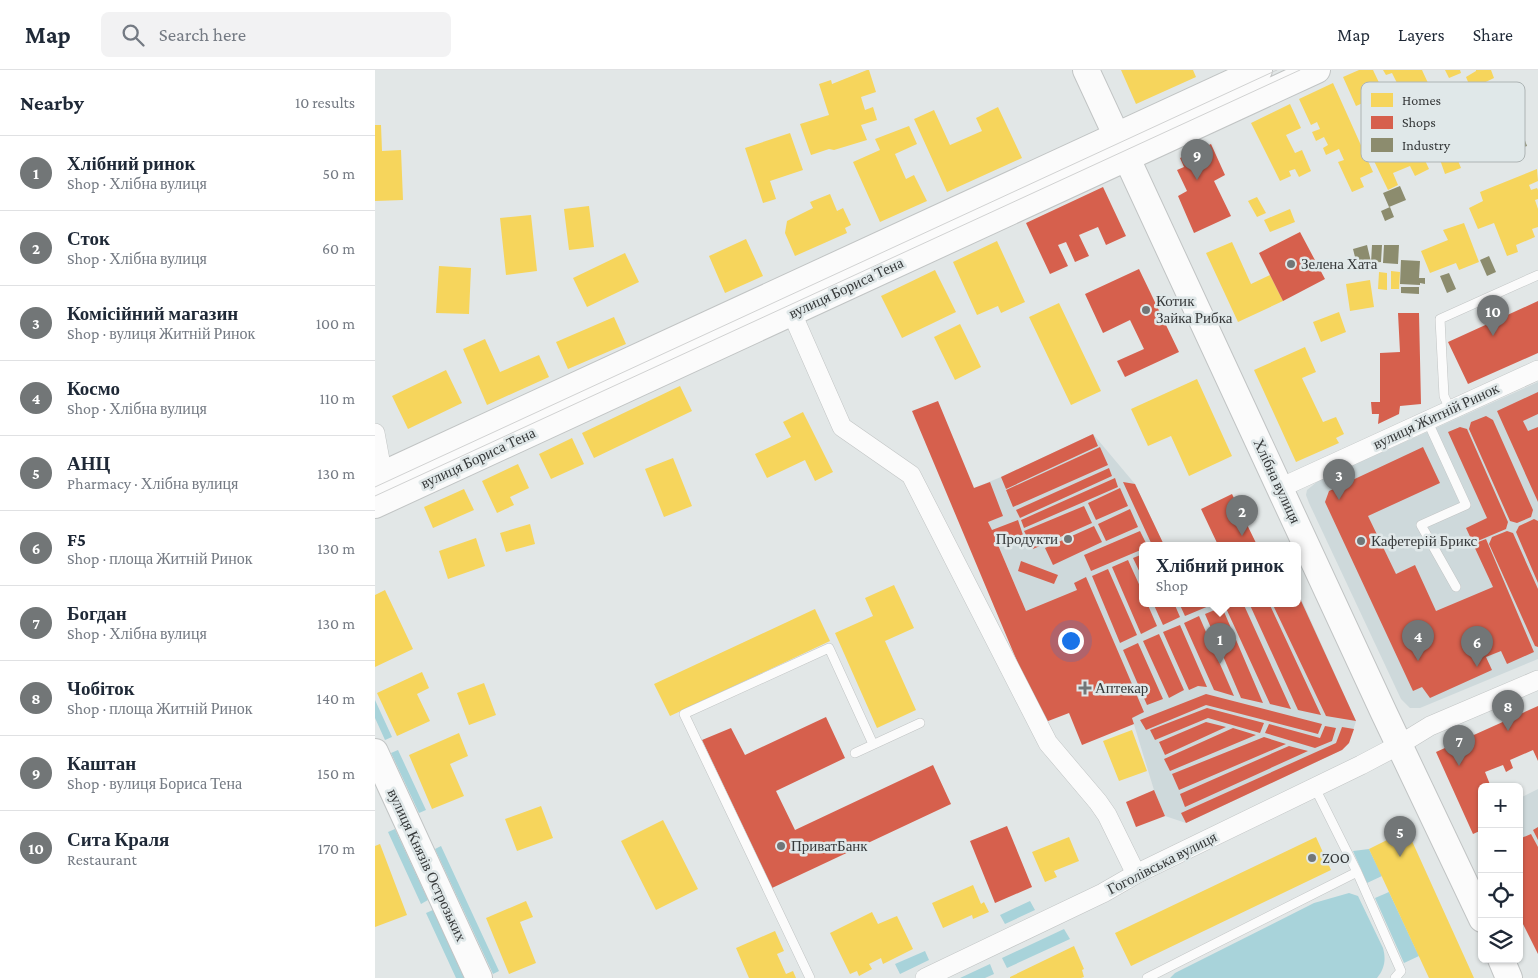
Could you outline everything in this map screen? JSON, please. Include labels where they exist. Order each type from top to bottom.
[{"type":"street","name":"Хлібна вулиця","points":[[1086,70],[1399,745],[1482,918]]},
{"type":"street","name":"вулиця Бориса Тена","points":[[1121,147],[1259,70]]},
{"type":"street","name":"вулиця Бориса Тена","points":[[375,505],[787,302],[1121,147],[1317,70]]},
{"type":"street","name":"вулиця Бориса Тена","points":[[378,477],[787,302]]},
{"type":"street","points":[[787,302],[842,427],[911,475],[1048,743],[1107,815],[1136,874]]},
{"type":"street","name":"вулиця Житній Ринок","points":[[1280,488],[1449,409],[1538,370]]},
{"type":"street","points":[[375,433],[380,460],[378,477]]},
{"type":"street","name":"Гоголівська вулиця","points":[[925,978],[1103,893],[1136,874],[1315,788],[1399,745],[1430,726],[1538,680]]},
{"type":"street","name":"вулиця Князів Острозьких","points":[[375,752],[479,978]]},
{"type":"street","points":[[1503,963],[1509,978]]},
{"type":"lane","points":[[1449,409],[1444,396],[1440,319],[1538,275]]},
{"type":"lane","points":[[1427,420],[1466,505],[1421,525],[1456,587]]},
{"type":"lane","points":[[810,978],[684,714],[829,648],[873,744]]},
{"type":"lane","points":[[855,753],[920,723]]},
{"type":"lane","points":[[1315,788],[1357,872],[1400,976]]},
{"type":"lane","points":[[1147,978],[1357,872]]},
{"type":"shaded area","points":[[1538,382],[1538,659],[1420,708],[1410,708],[1401,699],[1309,503],[1306,495],[1307,490],[1318,481]]},
{"type":"shaded area","points":[[1093,434],[1135,484],[1163,542],[1139,542],[1139,607],[1301,607],[1301,599],[1356,721],[1349,743],[1342,750],[1186,823],[1165,816],[1154,790],[1132,718],[1026,611],[974,488]]},
{"type":"shaded area","points":[[375,700],[392,737],[385,740],[375,718]]},
{"type":"shaded area","points":[[398,750],[426,810],[419,813],[391,753]]},
{"type":"shaded area","points":[[1538,789],[1538,954],[1523,924],[1523,796]]},
{"type":"shaded area","points":[[395,829],[428,900],[421,904],[388,832]]},
{"type":"shaded area","points":[[441,846],[499,971],[493,974],[435,849]]},
{"type":"shaded area","points":[[1369,849],[1382,876],[1367,883],[1353,851]]},
{"type":"shaded area","points":[[1389,892],[1419,956],[1404,963],[1375,898]]},
{"type":"shaded area","points":[[1349,893],[1358,896],[1383,948],[1384,963],[1382,971],[1377,978],[1170,978],[1175,973],[1314,903]]},
{"type":"shaded area","points":[[1030,901],[1035,910],[1005,924],[1000,915]]},
{"type":"shaded area","points":[[433,910],[464,978],[456,978],[426,913]]},
{"type":"shaded area","points":[[1064,929],[1070,939],[1007,968],[1002,958]]},
{"type":"shaded area","points":[[925,951],[929,960],[900,974],[895,964]]},
{"type":"shaded area","points":[[990,964],[994,974],[985,978],[960,978]]},
{"type":"building: Homes","points":[[869,70],[876,92],[861,97],[865,110],[873,107],[877,120],[861,125],[867,140],[811,155],[800,124],[829,115],[819,84],[831,80],[832,84]]},
{"type":"building: Homes","points":[[1121,70],[1193,70],[1196,77],[1136,104]]},
{"type":"building: Homes","points":[[1359,70],[1373,70],[1379,82],[1361,82],[1361,104],[1356,106],[1343,77]]},
{"type":"building: Homes","points":[[1383,70],[1422,70],[1428,82],[1396,82],[1392,73],[1386,75]]},
{"type":"building: Homes","points":[[1445,70],[1460,70],[1461,73],[1449,78]]},
{"type":"building: Homes","points":[[1491,70],[1494,78],[1486,82],[1468,82],[1466,77],[1476,71]]},
{"type":"building: Homes","points":[[1333,83],[1361,145],[1361,162],[1369,162],[1373,172],[1360,178],[1364,187],[1352,192],[1338,162],[1344,160],[1339,149],[1326,155],[1323,148],[1328,145],[1324,137],[1316,141],[1312,132],[1320,129],[1317,122],[1311,125],[1299,99]]},
{"type":"building: Homes","points":[[1290,104],[1301,128],[1286,135],[1295,153],[1302,150],[1311,171],[1299,177],[1295,169],[1289,171],[1291,176],[1280,181],[1251,123]]},
{"type":"building: Homes","points":[[998,107],[1022,158],[947,192],[914,119],[934,110],[950,145],[982,131],[976,118]]},
{"type":"building: Homes","points":[[375,125],[381,125],[382,151],[401,150],[403,200],[375,201]]},
{"type":"building: Homes","points":[[909,126],[917,144],[895,154],[906,179],[914,175],[927,201],[880,222],[853,162],[880,150],[875,139]]},
{"type":"building: Homes","points":[[790,133],[803,170],[770,181],[776,199],[763,203],[745,148]]},
{"type":"building: Homes","points":[[1374,162],[1426,162],[1429,169],[1415,176],[1410,166],[1393,173],[1398,185],[1388,190]]},
{"type":"building: Homes","points":[[1441,162],[1459,162],[1461,168],[1445,174]]},
{"type":"building: Homes","points":[[1537,169],[1538,181],[1529,185],[1531,190],[1537,188],[1538,190],[1538,199],[1535,200],[1538,209],[1538,227],[1532,229],[1535,237],[1516,245],[1518,252],[1507,256],[1494,223],[1478,229],[1469,208],[1483,201],[1480,192]]},
{"type":"building: Homes","points":[[830,194],[837,211],[843,208],[851,225],[845,228],[847,233],[795,256],[785,233],[787,221],[813,208],[810,202]]},
{"type":"building: Homes","points":[[1257,197],[1266,213],[1257,217],[1248,201]]},
{"type":"building: Homes","points":[[589,206],[594,247],[569,250],[564,209]]},
{"type":"building: Homes","points":[[1290,209],[1295,222],[1270,232],[1264,220]]},
{"type":"building: Homes","points":[[531,215],[537,271],[506,275],[500,218]]},
{"type":"building: Homes","points":[[1464,223],[1479,262],[1459,270],[1456,263],[1430,273],[1421,251],[1448,240],[1443,230]]},
{"type":"building: Homes","points":[[746,239],[763,276],[725,293],[709,256]]},
{"type":"building: Homes","points":[[997,241],[1025,302],[1001,313],[998,306],[977,315],[953,262]]},
{"type":"building: Homes","points":[[1232,242],[1251,284],[1270,275],[1283,301],[1238,322],[1206,253]]},
{"type":"building: Homes","points":[[625,253],[639,282],[587,307],[573,278]]},
{"type":"building: Homes","points":[[439,266],[471,268],[469,314],[436,313]]},
{"type":"building: Homes","points":[[935,270],[956,312],[902,338],[881,296]]},
{"type":"building: Homes","points":[[1391,271],[1400,272],[1399,289],[1391,289]]},
{"type":"building: Homes","points":[[1379,272],[1387,273],[1387,290],[1378,289]]},
{"type":"building: Homes","points":[[1370,280],[1374,307],[1350,311],[1346,284]]},
{"type":"building: Homes","points":[[1059,303],[1101,391],[1071,405],[1029,317]]},
{"type":"building: Homes","points":[[1339,312],[1346,332],[1321,342],[1313,322]]},
{"type":"building: Homes","points":[[614,317],[626,344],[568,369],[556,342]]},
{"type":"building: Homes","points":[[960,324],[981,367],[955,380],[934,337]]},
{"type":"building: Homes","points":[[485,339],[500,372],[539,355],[549,377],[487,405],[463,349]]},
{"type":"building: Homes","points":[[1305,347],[1316,372],[1302,378],[1323,422],[1336,417],[1344,434],[1336,438],[1339,443],[1296,462],[1254,370]]},
{"type":"building: Homes","points":[[446,370],[462,403],[408,429],[392,396]]},
{"type":"building: Homes","points":[[1197,379],[1232,456],[1189,476],[1171,436],[1148,446],[1131,409]]},
{"type":"building: Homes","points":[[680,386],[692,411],[594,458],[582,433]]},
{"type":"building: Homes","points":[[803,412],[833,472],[815,481],[805,460],[767,478],[755,454],[791,437],[783,422]]},
{"type":"building: Homes","points":[[572,438],[584,464],[551,479],[539,454]]},
{"type":"building: Homes","points":[[673,458],[692,506],[664,517],[645,469]]},
{"type":"building: Homes","points":[[518,464],[529,488],[510,497],[514,505],[497,513],[482,481]]},
{"type":"building: Homes","points":[[464,489],[474,510],[433,528],[424,507]]},
{"type":"building: Homes","points":[[530,524],[535,544],[506,552],[500,533]]},
{"type":"building: Homes","points":[[476,538],[485,566],[448,579],[439,551]]},
{"type":"building: Homes","points":[[894,585],[914,628],[885,641],[916,710],[877,728],[835,633],[873,616],[865,598]]},
{"type":"building: Homes","points":[[385,590],[413,649],[375,667],[375,595]]},
{"type":"building: Homes","points":[[815,609],[830,641],[670,716],[654,684]]},
{"type":"building: Homes","points":[[422,672],[429,688],[417,694],[430,721],[397,736],[377,693]]},
{"type":"building: Homes","points":[[484,683],[496,715],[469,725],[457,693]]},
{"type":"building: Homes","points":[[1132,730],[1147,771],[1119,781],[1103,741]]},
{"type":"building: Homes","points":[[459,733],[468,756],[450,764],[464,796],[432,809],[409,755]]},
{"type":"building: Homes","points":[[541,806],[553,838],[517,851],[505,819]]},
{"type":"building: Homes","points":[[663,820],[698,889],[656,910],[621,841]]},
{"type":"building: Homes","points":[[1407,830],[1474,978],[1429,978],[1369,849]]},
{"type":"building: Homes","points":[[1069,837],[1079,861],[1054,871],[1057,877],[1045,882],[1032,852]]},
{"type":"building: Homes","points":[[1316,837],[1331,870],[1131,966],[1115,933]]},
{"type":"building: Homes","points":[[380,844],[407,915],[375,927],[375,846]]},
{"type":"building: Homes","points":[[973,885],[981,904],[984,902],[989,912],[973,919],[972,915],[943,928],[932,903]]},
{"type":"building: Homes","points":[[526,901],[533,917],[520,922],[536,963],[509,974],[486,918]]},
{"type":"building: Homes","points":[[872,912],[878,924],[897,916],[913,949],[883,964],[881,958],[869,964],[872,969],[859,976],[857,971],[850,974],[830,933]]},
{"type":"building: Homes","points":[[775,931],[784,951],[777,954],[786,974],[793,971],[796,978],[749,978],[736,948]]},
{"type":"building: Homes","points":[[1074,946],[1084,969],[1082,970],[1084,977],[1010,978],[1010,977]]},
{"type":"building: Shops","points":[[1211,144],[1225,175],[1214,181],[1231,216],[1194,233],[1178,196],[1187,191],[1177,170],[1184,167],[1180,158]]},
{"type":"building: Shops","points":[[1103,187],[1126,236],[1106,245],[1098,227],[1079,235],[1089,256],[1075,262],[1066,242],[1058,245],[1068,266],[1050,274],[1026,223]]},
{"type":"building: Shops","name":"Зелена Хата","points":[[1300,232],[1325,279],[1283,301],[1259,253]]},
{"type":"building: Shops","points":[[1139,269],[1179,352],[1125,377],[1117,361],[1144,349],[1130,320],[1103,333],[1085,294]]},
{"type":"building: Shops","points":[[1538,301],[1538,353],[1468,384],[1448,342]]},
{"type":"building: Shops","points":[[1398,313],[1419,313],[1421,404],[1400,406],[1399,414],[1378,424],[1379,414],[1372,414],[1371,402],[1380,402],[1380,353],[1400,352]]},
{"type":"building: Shops","points":[[1538,392],[1538,414],[1523,421],[1528,431],[1538,427],[1538,502],[1497,411]]},
{"type":"building: Shops","points":[[938,401],[974,488],[990,482],[1003,516],[988,522],[992,530],[1018,520],[1023,535],[998,545],[1026,611],[1077,590],[1074,583],[1086,577],[1144,712],[1132,718],[1134,724],[1082,745],[1069,713],[1043,723],[912,411]]},
{"type":"building: Shops","points":[[1486,416],[1493,420],[1533,510],[1531,517],[1517,523],[1510,521],[1469,429],[1471,422]]},
{"type":"building: Shops","points":[[1460,427],[1467,429],[1508,522],[1506,529],[1473,543],[1466,528],[1487,518],[1448,432]]},
{"type":"building: Shops","points":[[1093,434],[1098,446],[1006,489],[1001,477]]},
{"type":"building: Shops","points":[[1100,447],[1108,465],[1013,507],[1006,490]]},
{"type":"building: Shops","points":[[1423,447],[1440,483],[1368,516],[1396,574],[1415,565],[1436,611],[1493,587],[1473,544],[1486,539],[1534,652],[1507,664],[1501,651],[1486,657],[1492,670],[1430,698],[1422,687],[1413,691],[1325,502],[1329,491]]},
{"type":"building: Shops","points":[[1109,468],[1112,476],[1020,518],[1016,510]]},
{"type":"building: Shops","points":[[1115,478],[1118,487],[1024,528],[1021,520]]},
{"type":"building: Shops","points":[[1123,482],[1135,484],[1163,542],[1151,542]]},
{"type":"building: Shops","points":[[1120,488],[1128,506],[1096,520],[1088,503]]},
{"type":"building: Shops","points":[[1232,494],[1256,542],[1217,542],[1201,509]]},
{"type":"building: Shops","points":[[1084,506],[1092,523],[1033,549],[1024,531]]},
{"type":"building: Shops","points":[[1130,509],[1138,527],[1106,541],[1098,524]]},
{"type":"building: Shops","points":[[1534,519],[1538,521],[1538,583],[1516,532],[1519,526]]},
{"type":"building: Shops","points":[[1094,526],[1102,542],[1053,565],[1045,548]]},
{"type":"building: Shops","points":[[1140,531],[1146,542],[1139,542],[1139,551],[1091,571],[1084,555]]},
{"type":"building: Shops","points":[[1507,531],[1513,533],[1538,589],[1538,647],[1535,646],[1489,544],[1492,537]]},
{"type":"building: Shops","points":[[1139,556],[1139,571],[1133,558]]},
{"type":"building: Shops","points":[[1128,560],[1139,584],[1139,607],[1149,607],[1157,626],[1141,634],[1112,567]]},
{"type":"building: Shops","points":[[1021,561],[1058,575],[1054,584],[1018,571]]},
{"type":"building: Shops","points":[[1108,569],[1137,635],[1120,643],[1092,576]]},
{"type":"building: Shops","points":[[1301,601],[1356,721],[1326,716],[1274,607],[1301,607]]},
{"type":"building: Shops","points":[[1155,607],[1176,607],[1180,617],[1163,625]]},
{"type":"building: Shops","points":[[1181,607],[1206,607],[1185,616]]},
{"type":"building: Shops","points":[[1222,607],[1263,703],[1241,698],[1205,614]]},
{"type":"building: Shops","points":[[1225,607],[1245,607],[1291,709],[1270,704]]},
{"type":"building: Shops","points":[[1251,607],[1271,607],[1321,715],[1298,710]]},
{"type":"building: Shops","points":[[1199,616],[1234,696],[1214,690],[1184,623]]},
{"type":"building: Shops","points":[[1180,625],[1207,687],[1198,686],[1189,690],[1163,632]]},
{"type":"building: Shops","points":[[1159,634],[1184,690],[1169,698],[1143,641]]},
{"type":"building: Shops","points":[[1138,643],[1163,699],[1147,705],[1123,650]]},
{"type":"building: Shops","points":[[1206,694],[1322,724],[1318,734],[1206,705],[1146,730],[1140,720]]},
{"type":"building: Shops","points":[[1538,706],[1538,761],[1533,750],[1510,760],[1513,768],[1506,772],[1503,765],[1485,772],[1489,783],[1478,783],[1478,832],[1473,834],[1436,752]]},
{"type":"building: Shops","points":[[1207,708],[1264,723],[1260,733],[1208,718],[1155,740],[1150,730]]},
{"type":"building: Shops","points":[[826,717],[845,758],[776,791],[795,830],[933,765],[951,804],[772,888],[702,740],[731,728],[745,755]]},
{"type":"building: Shops","points":[[1206,722],[1226,727],[1165,755],[1159,742]]},
{"type":"building: Shops","points":[[1269,724],[1320,738],[1325,726],[1336,728],[1332,741],[1315,748],[1265,733]]},
{"type":"building: Shops","points":[[1342,727],[1354,729],[1349,743],[1342,750],[1186,823],[1181,813],[1336,743]]},
{"type":"building: Shops","points":[[1233,728],[1256,735],[1170,771],[1164,759]]},
{"type":"building: Shops","points":[[1264,737],[1286,744],[1179,790],[1172,774]]},
{"type":"building: Shops","points":[[1289,746],[1308,751],[1185,807],[1180,794]]},
{"type":"building: Shops","points":[[1154,790],[1165,816],[1136,827],[1126,802]]},
{"type":"building: Shops","points":[[1007,826],[1032,887],[995,903],[970,841]]},
{"type":"building: Shops","points":[[1538,827],[1538,840],[1533,830]]},
{"type":"building: Shops","points":[[1531,834],[1538,847],[1538,954],[1523,924],[1523,837]]},
{"type":"building: Industry","points":[[1400,186],[1406,200],[1389,207],[1383,193]]},
{"type":"building: Industry","points":[[1390,207],[1394,217],[1385,221],[1381,211]]},
{"type":"building: Industry","points":[[1367,245],[1371,262],[1357,265],[1353,249]]},
{"type":"building: Industry","points":[[1372,245],[1382,245],[1381,262],[1371,263]]},
{"type":"building: Industry","points":[[1384,245],[1399,245],[1398,264],[1383,263]]},
{"type":"building: Industry","points":[[1489,256],[1496,272],[1487,276],[1480,260]]},
{"type":"building: Industry","points":[[1401,260],[1420,261],[1419,278],[1425,278],[1425,284],[1400,284]]},
{"type":"building: Industry","points":[[1449,273],[1456,289],[1447,293],[1440,276]]},
{"type":"building: Industry","points":[[1401,287],[1419,287],[1419,294],[1401,293]]},
{"type":"tram line","points":[[375,487],[1277,70]]},
{"type":"tram line","points":[[375,496],[1300,70]]},
{"type":"place","name":"Каштан","points":[[1197,180]]},
{"type":"place","name":"Зелена Хата","points":[[1291,264]]},
{"type":"place","name":"Котик Зайка Рибка","points":[[1146,310]]},
{"type":"place","name":"Сита Краля","points":[[1493,336]]},
{"type":"place","name":"Комісійний магазин","points":[[1339,500]]},
{"type":"place","name":"Сток","points":[[1242,536]]},
{"type":"place","name":"Продукти","points":[[1068,539]]},
{"type":"place","name":"Кафетерій Брикс","points":[[1361,541]]},
{"type":"place","name":"Космо","points":[[1418,661]]},
{"type":"place","name":"Хлібний ринок","points":[[1220,664]]},
{"type":"place","name":"F5","points":[[1477,667]]},
{"type":"place","name":"Аптекар","points":[[1085,688]]},
{"type":"place","name":"Чобіток","points":[[1508,731]]},
{"type":"place","name":"Богдан","points":[[1459,766]]},
{"type":"place","name":"ПриватБанк","points":[[781,846]]},
{"type":"place","name":"АНЦ","points":[[1400,857]]},
{"type":"place","name":"ZOO","points":[[1312,858]]}]
